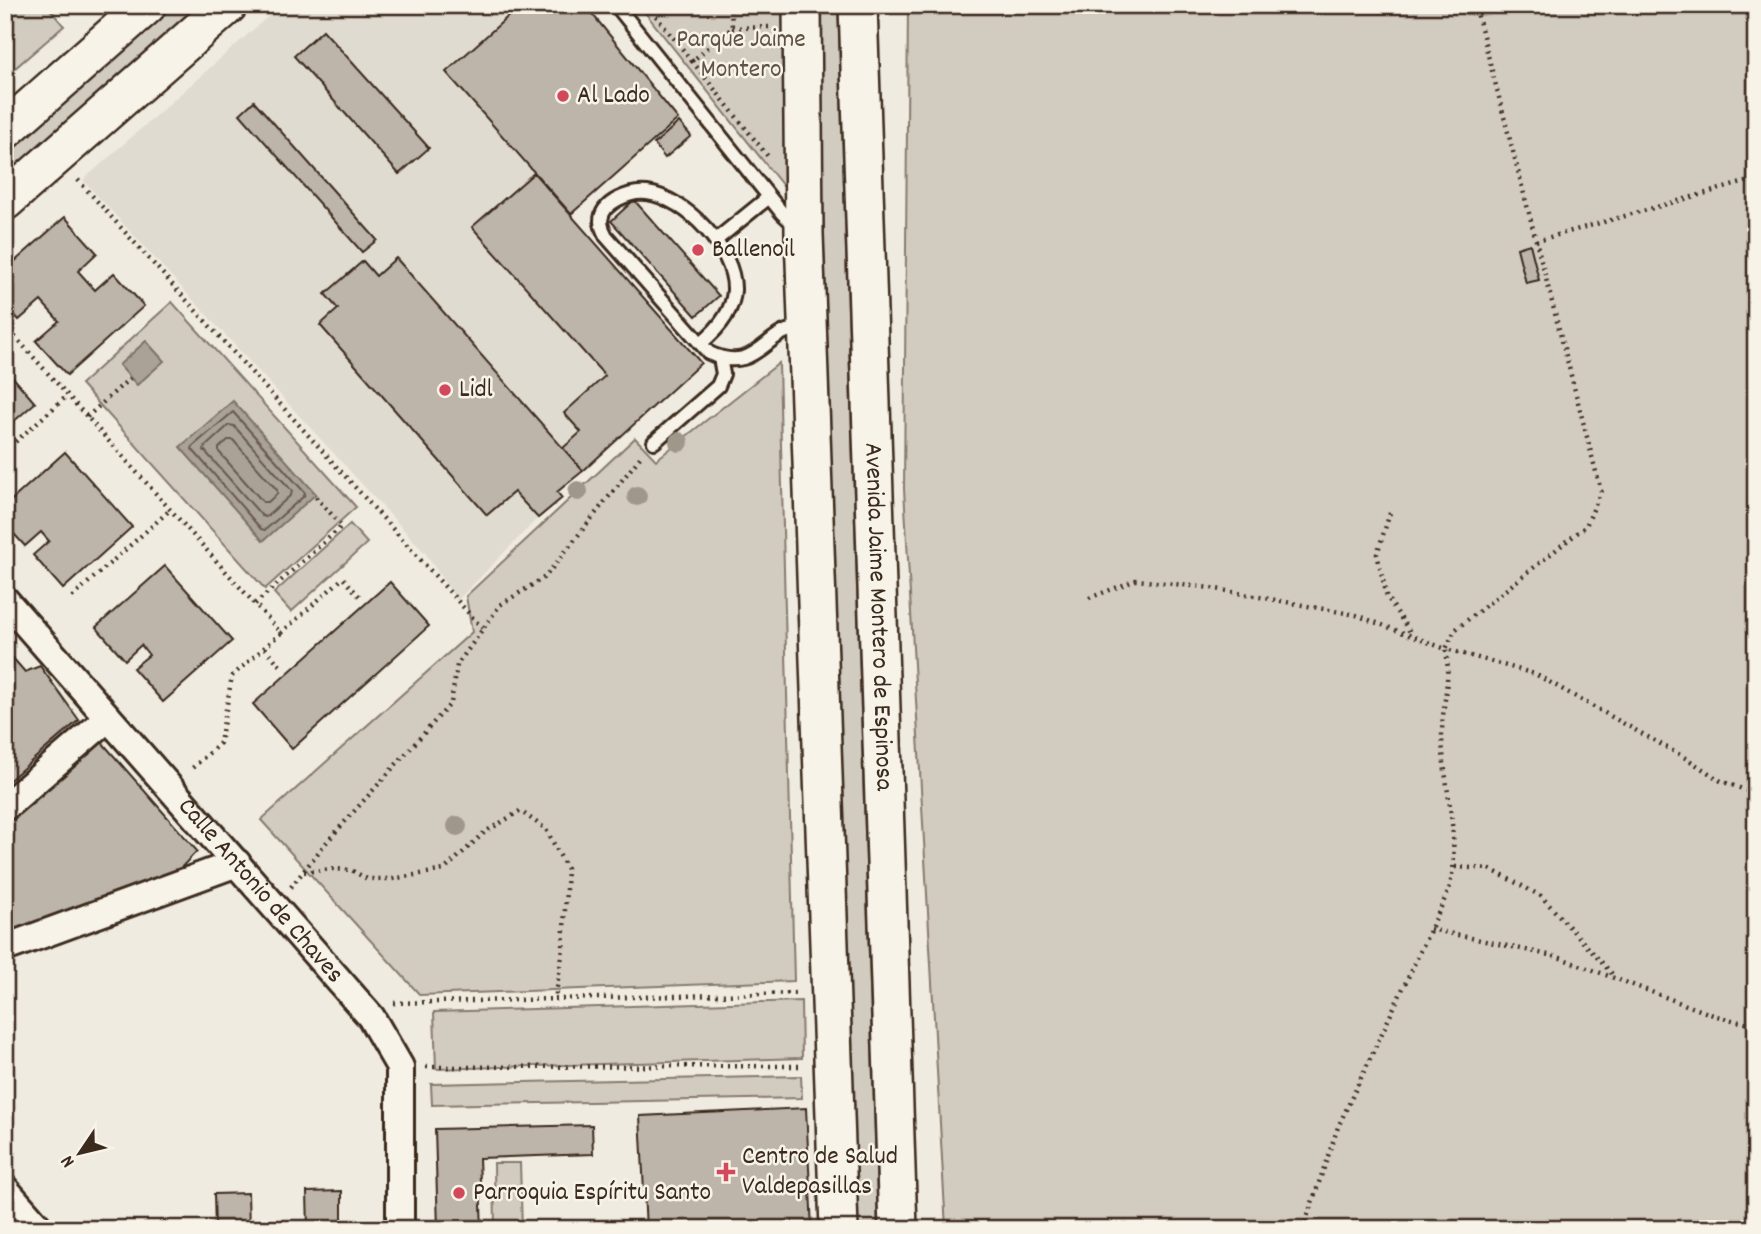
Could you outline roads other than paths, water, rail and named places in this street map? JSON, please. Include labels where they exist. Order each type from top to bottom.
[{"type":"main road","points":[[5,130],[147,5]]},
{"type":"main road","points":[[5,201],[228,5]]},
{"type":"main road","points":[[802,5],[804,234],[839,1229]]},
{"type":"main road","name":"Avenida Jaime Montero de Espinosa","points":[[858,5],[898,1229]]},
{"type":"street","name":"Calle Antonio de Chaves","points":[[5,600],[371,1017],[400,1067],[400,1229]]},
{"type":"street","points":[[5,807],[108,718]]},
{"type":"street","points":[[5,948],[237,863]]},
{"type":"street","points":[[5,1189],[40,1229]]},
{"type":"lane","points":[[615,5],[782,213],[804,234]]},
{"type":"lane","points":[[701,343],[726,317],[734,292],[728,263],[716,240],[686,210],[648,192],[625,195],[613,203],[601,218],[606,236],[709,353],[720,358],[745,358],[764,349],[787,330],[795,328],[808,331]]},
{"type":"lane","points":[[716,240],[769,197]]},
{"type":"lane","points":[[654,442],[718,386],[723,374],[720,358]]},
{"type":"water","points":[[146,341],[164,361],[137,385],[119,365]]},
{"type":"water","points":[[233,401],[316,494],[263,541],[180,447]]},
{"type":"place","name":"Al Lado","points":[[563,96]]},
{"type":"place","name":"Ballenoil","points":[[698,250]]},
{"type":"place","name":"Lidl","points":[[445,390]]},
{"type":"place","name":"Centro de Salud Valdepasillas","points":[[726,1172]]},
{"type":"place","name":"Parroquia Espíritu Santo","points":[[459,1193]]},
{"type":"park label","name":"Parque Jaime Montero","points":[[741,55]]}]
